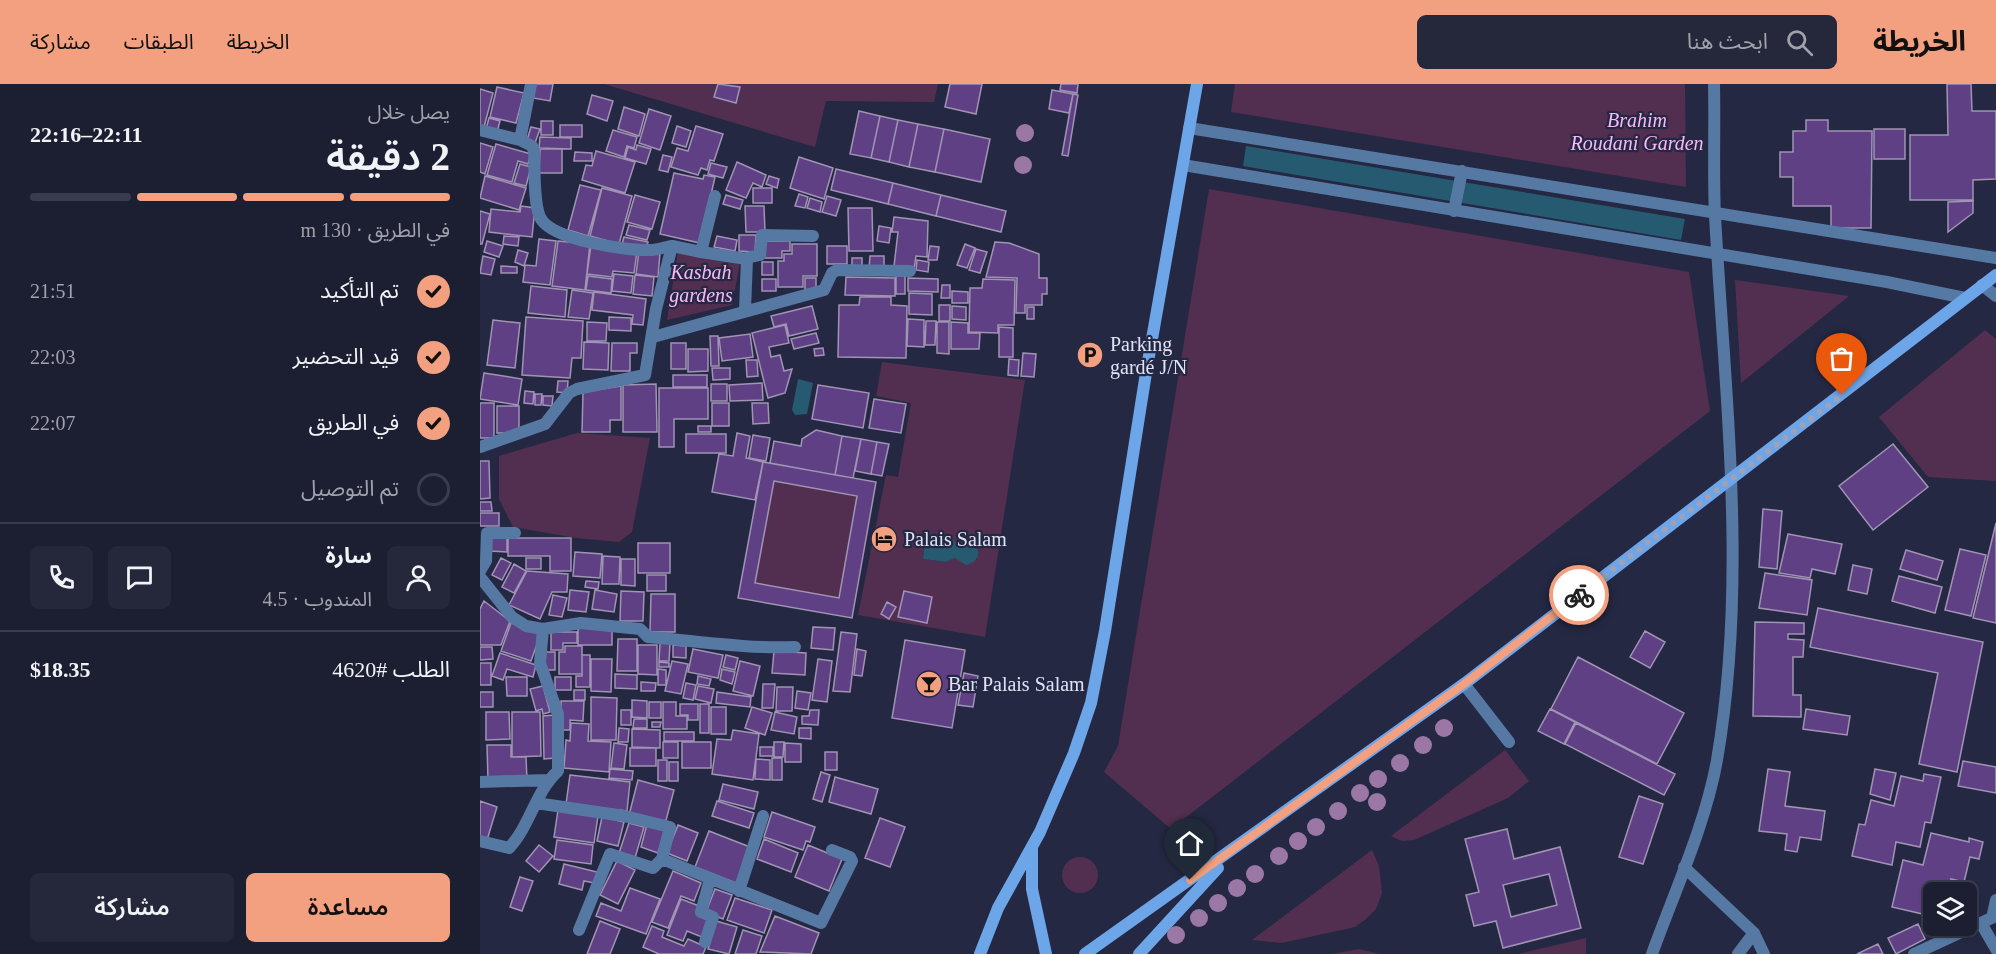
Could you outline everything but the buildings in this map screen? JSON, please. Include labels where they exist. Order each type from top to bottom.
[{"type":"main road","points":[[980,954],[998,908],[1032,847],[1074,753],[1091,703],[1197,84]]},
{"type":"main road","points":[[1084,954],[1464,684],[1996,274]]},
{"type":"main road","points":[[1139,954],[1245,841]]},
{"type":"main road","points":[[1032,847],[1032,890],[1046,954]]},
{"type":"street","points":[[520,140],[531,84]]},
{"type":"street","points":[[1652,954],[1684,867],[1716,763],[1726,696],[1732,600],[1732,477],[1715,212],[1714,84]]},
{"type":"street","points":[[1189,128],[1996,258]]},
{"type":"street","points":[[480,130],[520,140],[532,146],[541,220],[551,228],[574,239],[651,250],[672,246],[746,258],[760,255],[762,235],[813,236]]},
{"type":"street","points":[[1183,165],[1887,282],[1965,298]]},
{"type":"street","points":[[1454,211],[1462,171]]},
{"type":"street","points":[[700,252],[715,196]]},
{"type":"street","points":[[480,447],[545,424],[569,393],[577,389],[645,375],[656,309],[672,246]]},
{"type":"street","points":[[745,310],[746,258]]},
{"type":"street","points":[[653,337],[824,290],[832,273],[837,270],[910,271]]},
{"type":"street","points":[[1982,285],[1996,296]]},
{"type":"street","points":[[480,572],[486,561],[488,533],[515,533]]},
{"type":"street","points":[[480,578],[512,617],[526,626],[543,629],[581,623],[640,629],[648,638],[721,643],[742,648],[795,647]]},
{"type":"street","points":[[480,841],[509,848],[548,780],[558,771],[558,714],[540,663],[543,629]]},
{"type":"street","points":[[1464,684],[1509,742]]},
{"type":"street","points":[[480,782],[548,780]]},
{"type":"street","points":[[536,803],[624,816],[670,827],[662,859],[653,868],[610,854],[579,930]]},
{"type":"street","points":[[739,891],[763,816]]},
{"type":"street","points":[[662,859],[821,923],[825,920],[852,861],[850,857],[832,850]]},
{"type":"street","points":[[1684,867],[1754,933],[1764,954]]},
{"type":"street","points":[[705,942],[713,917],[701,912],[710,879]]},
{"type":"street","points":[[1996,900],[1990,919],[1996,949]]},
{"type":"street","points":[[1914,954],[1990,919]]},
{"type":"street","points":[[1738,954],[1754,933]]},
{"type":"green space","points":[[604,84],[938,84],[934,102],[826,101],[815,147]]},
{"type":"green space","name":"Brahim Roudani Garden","points":[[1235,84],[1685,84],[1686,187],[1231,112]]},
{"type":"green space","points":[[1209,189],[1689,272],[1710,411],[1171,829],[1104,772],[1118,746]]},
{"type":"green space","name":"Kasbah gardens","points":[[678,252],[740,263],[732,305],[667,320]]},
{"type":"green space","points":[[1735,280],[1849,296],[1741,383]]},
{"type":"green space","points":[[1985,330],[1996,339],[1996,481],[1928,477],[1879,417]]},
{"type":"green space","points":[[882,362],[1025,380],[985,637],[858,615],[886,475],[898,477],[911,403],[876,396]],"holes":[[[926,533],[947,535],[957,544],[964,540],[977,559],[970,564],[955,558],[946,562],[923,559]]]},
{"type":"green space","points":[[577,433],[650,438],[632,532],[619,542],[576,538],[513,527],[499,499],[499,456]]},
{"type":"green space","points":[[774,481],[857,496],[839,598],[755,583]]},
{"type":"green space","points":[[1505,750],[1529,781],[1508,798],[1414,840],[1402,841],[1391,836]]},
{"type":"green space","points":[[1372,850],[1379,866],[1382,893],[1376,909],[1366,919],[1355,927],[1282,943],[1252,940]]},
{"type":"green space","points":[[1080,857],[1093,862],[1098,875],[1093,888],[1080,893],[1067,888],[1062,875],[1067,862]]},
{"type":"green space","points":[[1586,938],[1586,954],[1518,954]]},
{"type":"green space","points":[[1359,949],[1380,954],[1331,954]]},
{"type":"water","points":[[1246,146],[1685,219],[1681,240],[1243,166]]},
{"type":"water","points":[[798,379],[813,383],[807,414],[795,415],[792,410]]},
{"type":"water","points":[[926,533],[947,535],[957,543],[970,541],[977,548],[977,558],[966,565],[955,558],[946,562],[923,559]]},
{"type":"way so far","points":[[1579,595],[1842,395]]},
{"type":"place","name":"Parking gardé J/N","points":[[1090,355]]},
{"type":"place","name":"Palais Salam","points":[[884,539]]},
{"type":"place","name":"Bar Palais Salam","points":[[929,684]]},
{"type":"route","points":[[1190,880],[1464,684],[1579,595]]}]
